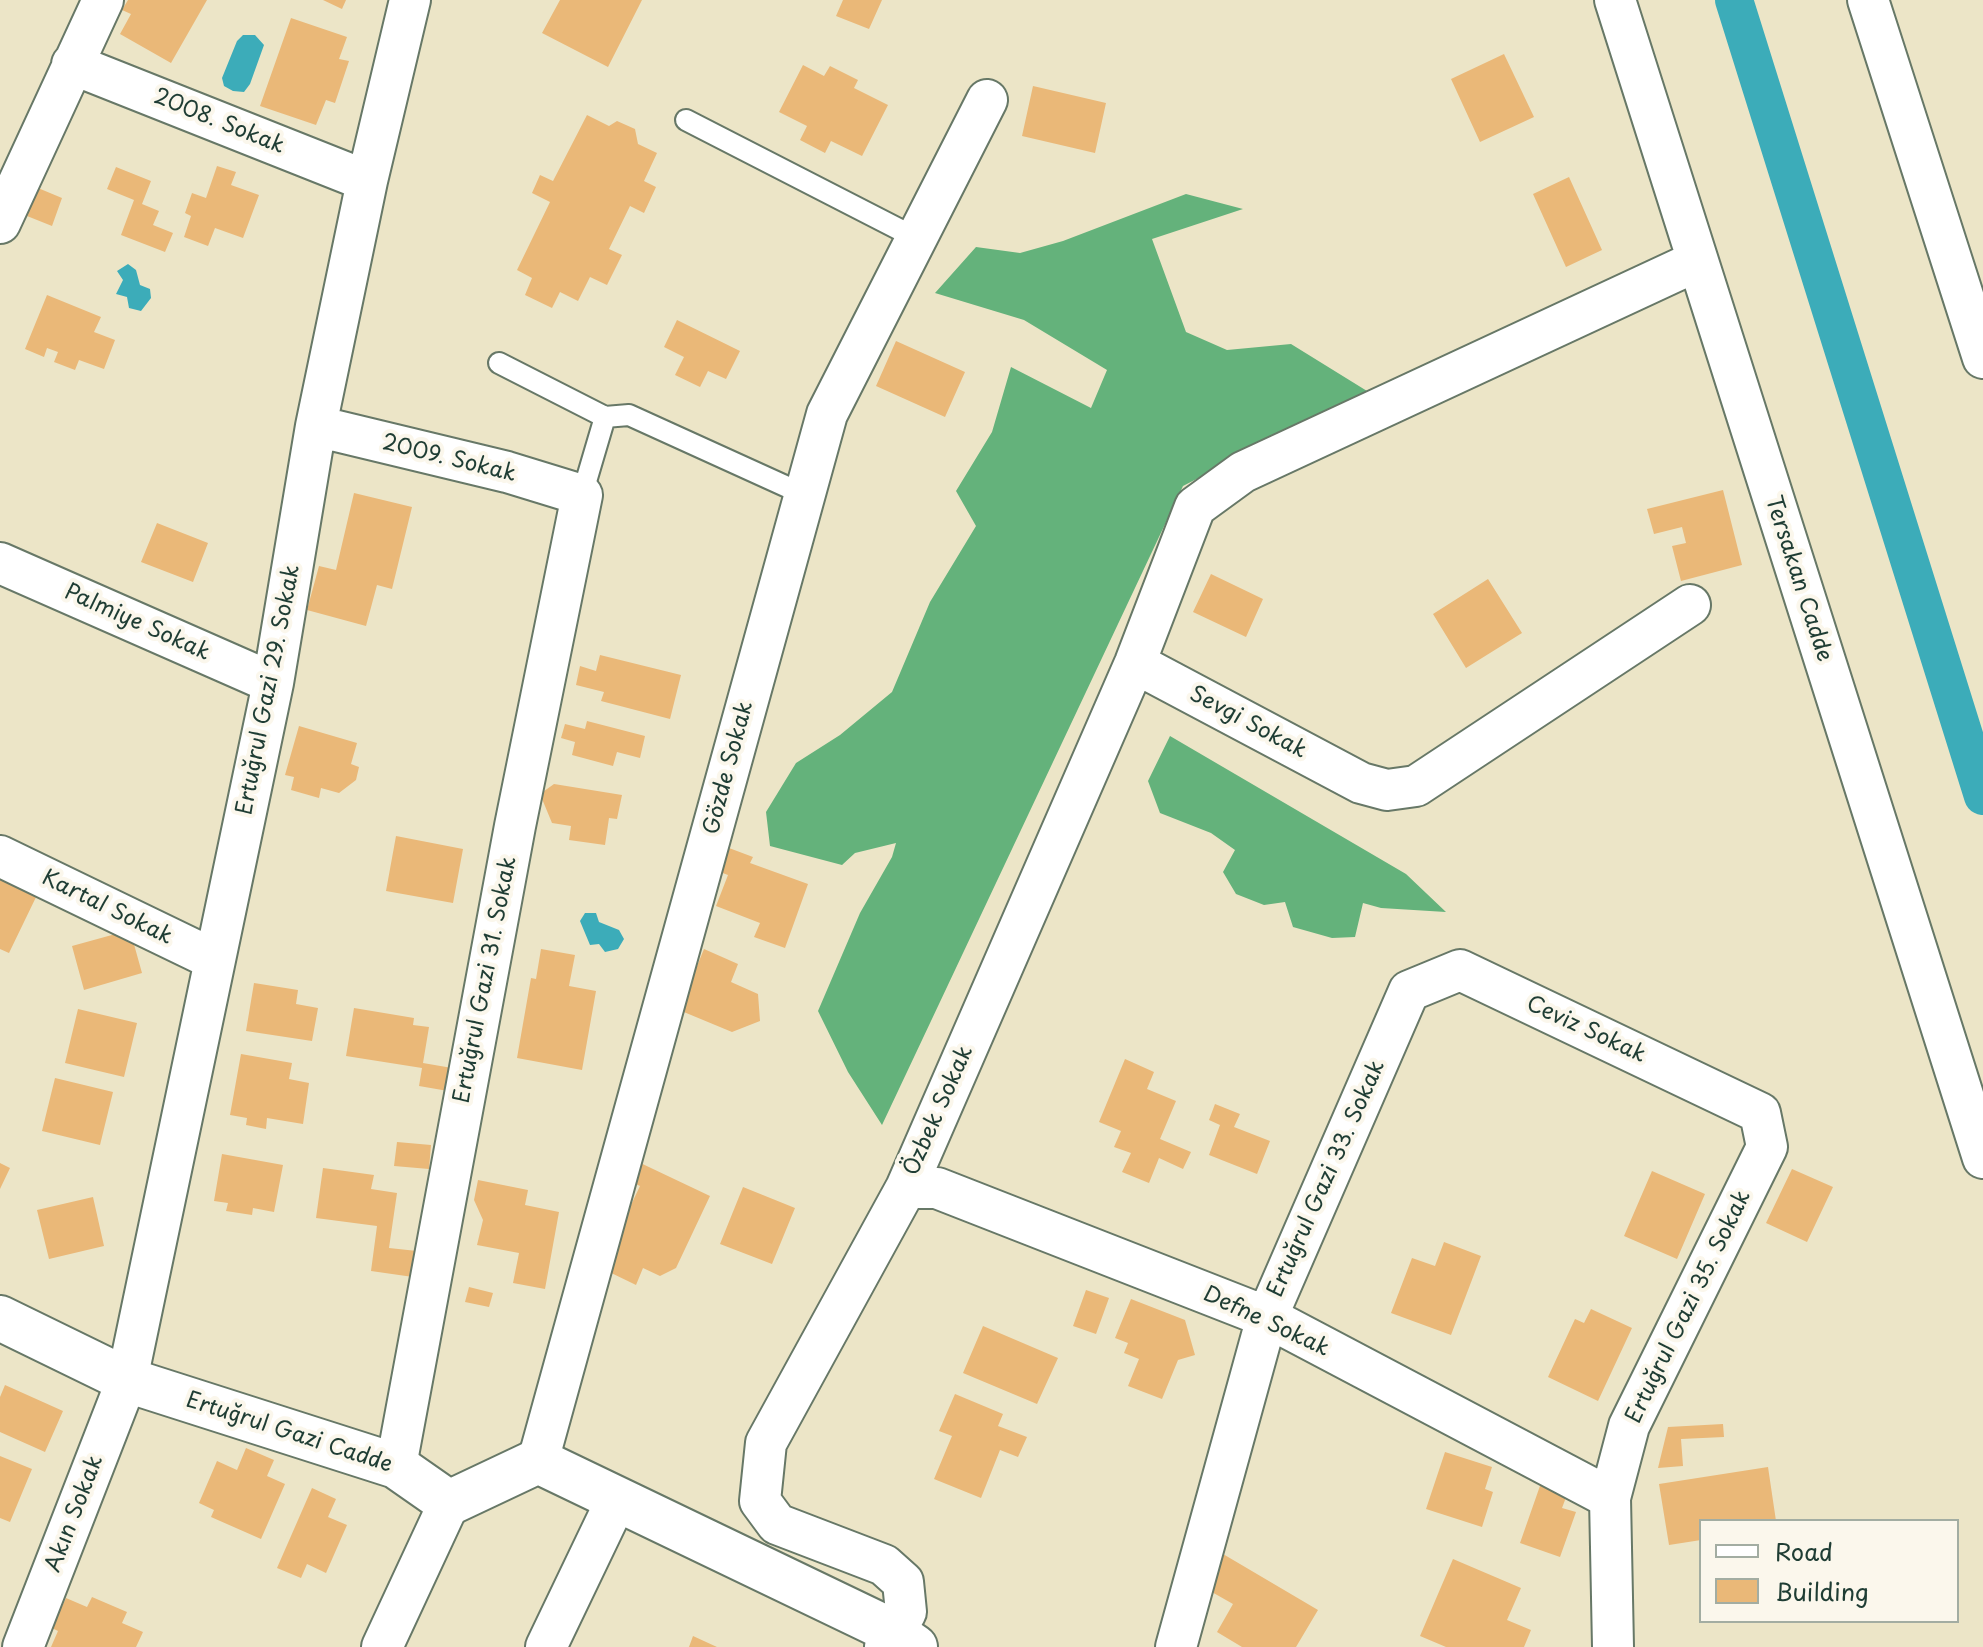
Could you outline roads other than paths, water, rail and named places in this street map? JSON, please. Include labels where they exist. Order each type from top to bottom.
[{"type":"street","points":[[0,223],[9,173],[72,64],[103,0]]},
{"type":"street","name":"Ertuğrul Gazi 29. Sokak","points":[[127,1380],[273,683],[316,426],[367,181],[410,0]]},
{"type":"street","name":"Tersakan Cadde","points":[[1615,0],[1983,1158]]},
{"type":"street","points":[[1868,0],[1983,358]]},
{"type":"street","name":"2008. Sokak","points":[[72,64],[367,181]]},
{"type":"street","name":"Gözde Sokak","points":[[538,1461],[827,414],[987,100]]},
{"type":"street","name":"Özbek Sokak","points":[[898,1642],[906,1612],[903,1582],[884,1565],[777,1524],[760,1501],[766,1443],[906,1188],[1135,663],[1195,507],[1243,472],[1697,261]]},
{"type":"street","name":"2009. Sokak","points":[[316,426],[507,472],[582,495]]},
{"type":"street","name":"Ertuğrul Gazi 31. Sokak","points":[[396,1466],[503,888],[582,495]]},
{"type":"street","name":"Palmiye Sokak","points":[[0,563],[273,683]]},
{"type":"street","name":"Sevgi Sokak","points":[[1135,663],[1361,783],[1387,790],[1416,786],[1690,605]]},
{"type":"street","name":"Kartal Sokak","points":[[0,856],[215,960]]},
{"type":"street","name":"Ceviz Sokak","points":[[1409,991],[1460,970],[1760,1113]]},
{"type":"street","name":"Ertuğrul Gazi 33. Sokak","points":[[1176,1647],[1267,1317],[1409,991]]},
{"type":"street","name":"Ertuğrul Gazi 35. Sokak","points":[[1613,1647],[1610,1498],[1629,1426],[1767,1147],[1760,1113]]},
{"type":"street","name":"Defne Sokak","points":[[906,1188],[937,1188],[1267,1317],[1610,1498]]},
{"type":"street","name":"Ertuğrul Gazi Cadde","points":[[0,1318],[127,1380],[396,1466],[449,1503]]},
{"type":"street","name":"Akın Sokak","points":[[23,1647],[127,1380]]},
{"type":"street","points":[[382,1647],[449,1503],[538,1461],[898,1642]]},
{"type":"street","points":[[546,1647],[616,1501]]},
{"type":"lane","points":[[686,120],[916,238]]},
{"type":"lane","points":[[499,363],[605,417],[629,415],[805,495]]},
{"type":"lane","points":[[582,495],[605,417]]},
{"type":"water","points":[[243,35],[255,35],[264,45],[244,92],[224,86],[222,78],[237,41]]},
{"type":"water","points":[[128,264],[136,270],[140,285],[150,289],[151,298],[141,311],[129,308],[127,297],[116,294],[123,280],[117,271]]},
{"type":"water","points":[[585,913],[596,913],[599,922],[619,930],[624,939],[618,949],[605,952],[599,944],[590,945],[580,921]]},
{"type":"waterway","points":[[1734,0],[1983,796]]}]
